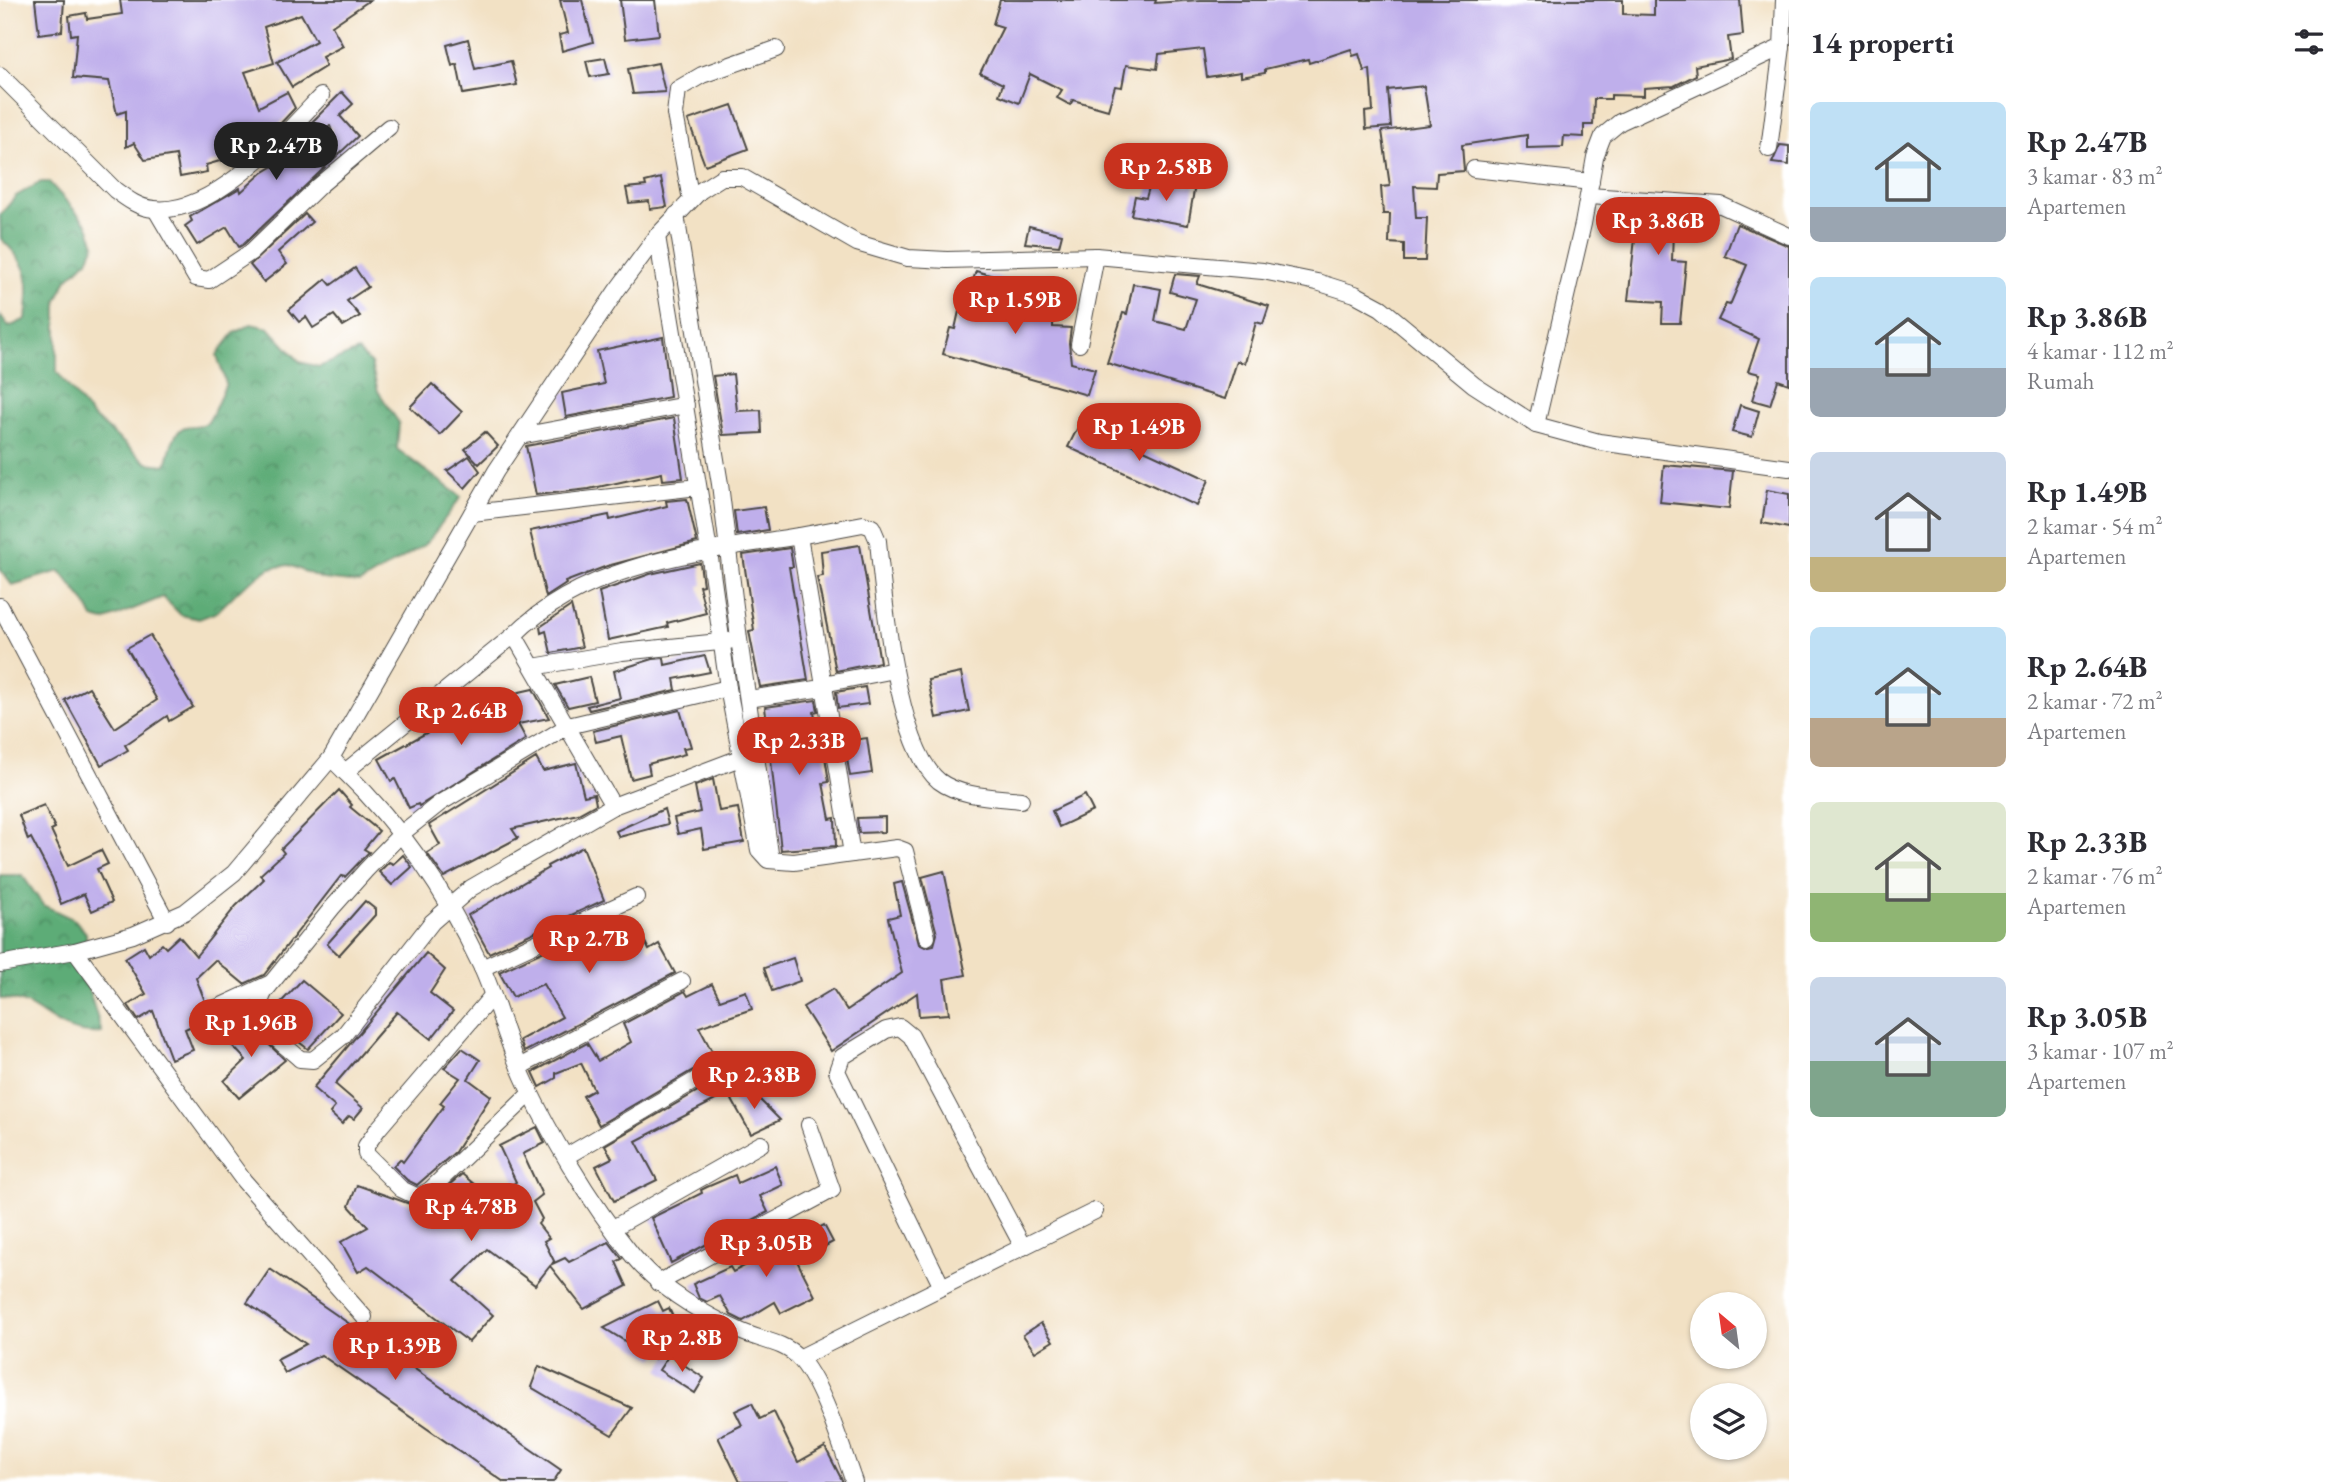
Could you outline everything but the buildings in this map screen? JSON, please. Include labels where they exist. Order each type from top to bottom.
[{"type":"street","points":[[1769,149],[1782,47],[1784,0]]},
{"type":"street","points":[[1536,425],[1598,145],[1612,126],[1782,47]]},
{"type":"street","points":[[691,200],[675,114],[678,89],[702,75],[776,49]]},
{"type":"street","points":[[0,75],[115,190],[138,205],[156,210],[205,199],[249,165],[321,96]]},
{"type":"street","points":[[156,210],[196,278],[209,280],[251,252],[319,186],[390,127]]},
{"type":"street","points":[[1474,169],[1590,189],[1721,205],[1789,236]]},
{"type":"street","points":[[0,964],[75,951],[167,922],[202,901],[234,873],[331,758],[472,513],[617,290],[657,236],[712,182],[735,176],[768,190],[857,243],[908,258],[947,261],[1096,256],[1263,271],[1317,282],[1354,294],[1381,308],[1474,385],[1507,409],[1536,425],[1568,436],[1624,446],[1789,468]]},
{"type":"street","points":[[676,215],[728,548],[771,860]]},
{"type":"street","points":[[657,236],[709,551],[720,642],[759,850],[764,858],[794,862],[897,848],[905,851],[928,937]]},
{"type":"street","points":[[1079,344],[1096,256]]},
{"type":"street","points":[[520,436],[685,405]]},
{"type":"street","points":[[472,513],[698,487]]},
{"type":"street","points":[[345,772],[514,635],[542,609],[585,585],[709,551],[863,524],[872,527],[878,541],[895,670],[915,742],[937,779],[959,790],[1021,800]]},
{"type":"street","points":[[799,536],[852,854]]},
{"type":"street","points":[[0,606],[167,922]]},
{"type":"street","points":[[514,635],[613,806]]},
{"type":"street","points":[[533,667],[622,652],[739,639]]},
{"type":"street","points":[[748,699],[895,670]]},
{"type":"street","points":[[728,688],[568,726],[440,803],[401,834],[332,908],[271,983],[258,1005],[259,1018],[300,1059],[313,1060],[342,1036],[449,904],[498,870],[613,806],[740,758]]},
{"type":"street","points":[[331,758],[384,811],[449,904],[482,968],[531,1093],[613,1228],[658,1283],[728,1325],[785,1347],[799,1358],[811,1375],[855,1482]]},
{"type":"street","points":[[482,968],[636,897]]},
{"type":"street","points":[[75,951],[244,1181],[365,1317]]},
{"type":"street","points":[[519,1067],[682,981]]},
{"type":"street","points":[[217,1008],[271,983]]},
{"type":"street","points":[[492,996],[378,1129],[365,1152],[401,1189],[418,1197],[430,1190],[531,1093]]},
{"type":"street","points":[[942,1287],[837,1070],[842,1057],[886,1030],[900,1027],[911,1036],[1023,1247]]},
{"type":"street","points":[[567,1156],[718,1067]]},
{"type":"street","points":[[658,1283],[832,1190],[809,1125]]},
{"type":"street","points":[[613,1228],[761,1143]]},
{"type":"street","points":[[799,1358],[1096,1211]]},
{"type":"green space","points":[[41,182],[49,182],[87,224],[95,244],[88,260],[67,279],[57,301],[57,372],[91,415],[147,463],[166,465],[177,433],[185,427],[209,421],[226,384],[217,355],[234,333],[251,324],[269,328],[300,362],[319,367],[358,351],[371,364],[378,391],[399,423],[397,449],[461,497],[426,544],[360,583],[323,579],[289,565],[270,568],[240,589],[217,612],[199,619],[181,615],[163,597],[104,621],[93,618],[85,602],[60,571],[12,585],[0,569],[0,315],[9,327],[26,319],[28,284],[23,266],[1,239],[0,215],[16,196]]},
{"type":"green space","points":[[0,875],[22,875],[43,905],[75,920],[86,933],[88,987],[102,1033],[84,1033],[70,1029],[26,1004],[0,999]]}]
